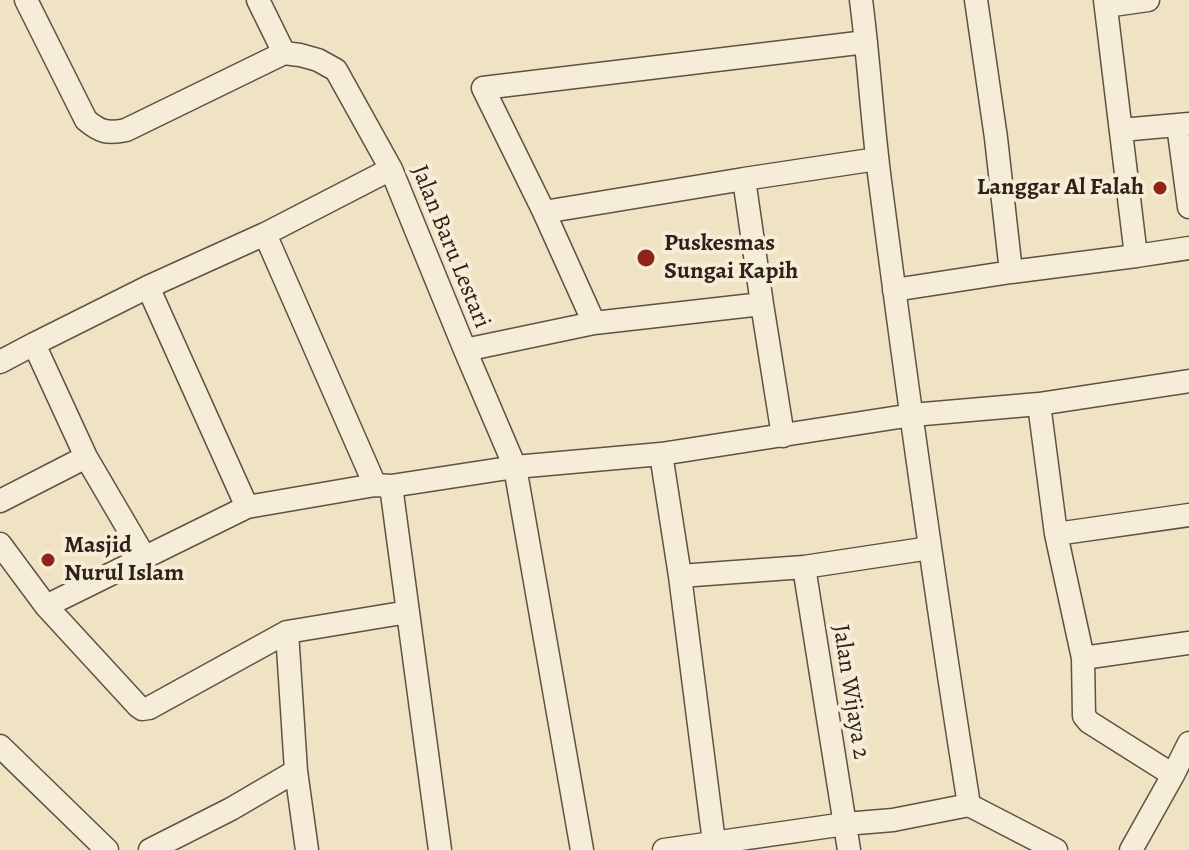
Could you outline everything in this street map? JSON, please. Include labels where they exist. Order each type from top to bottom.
[{"type":"street","points":[[26,0],[86,120],[98,131],[112,133],[126,130],[284,53],[258,0]]},
{"type":"street","points":[[861,0],[894,290],[969,805]]},
{"type":"street","points":[[976,0],[1011,272]]},
{"type":"street","points":[[1136,256],[1106,3],[1148,0]]},
{"type":"street","points":[[594,323],[483,88],[866,42]]},
{"type":"street","name":"Jalan Baru Lestari","points":[[284,53],[318,60],[336,70],[391,169],[515,467],[582,850]]},
{"type":"street","points":[[1121,130],[1184,124],[1189,207]]},
{"type":"street","points":[[544,212],[877,159]]},
{"type":"street","points":[[0,362],[148,287],[265,234],[391,169]]},
{"type":"street","points":[[744,179],[783,436]]},
{"type":"street","points":[[265,234],[383,486],[408,612],[440,850]]},
{"type":"street","points":[[894,290],[1189,248]]},
{"type":"street","points":[[148,287],[247,507]]},
{"type":"street","points":[[465,350],[594,323],[762,304]]},
{"type":"street","points":[[34,344],[86,457],[144,556]]},
{"type":"street","points":[[46,606],[247,507],[515,467],[661,454],[912,415],[1039,404],[1189,381]]},
{"type":"street","points":[[1039,404],[1056,534],[1083,658],[1084,716],[1173,775]]},
{"type":"street","points":[[661,454],[715,847]]},
{"type":"street","points":[[0,501],[86,457]]},
{"type":"street","points":[[1056,534],[1189,515]]},
{"type":"street","points":[[0,544],[46,606],[142,709],[287,632],[408,612]]},
{"type":"street","points":[[680,576],[804,567],[930,548]]},
{"type":"street","name":"Jalan Wijaya 2","points":[[804,567],[849,850]]},
{"type":"street","points":[[287,632],[296,771],[307,850]]},
{"type":"street","points":[[1083,658],[1189,643]]},
{"type":"street","points":[[1131,850],[1189,743]]},
{"type":"street","points":[[0,746],[107,850]]},
{"type":"street","points":[[150,850],[231,809],[296,771]]},
{"type":"street","points":[[664,850],[715,847],[845,824],[893,820],[969,805],[1056,850]]},
{"type":"place","name":"Langgar Al Falah","points":[[1160,188]]},
{"type":"place","name":"Puskesmas Sungai Kapih","points":[[646,258]]},
{"type":"place","name":"Masjid Nurul Islam","points":[[48,560]]}]
